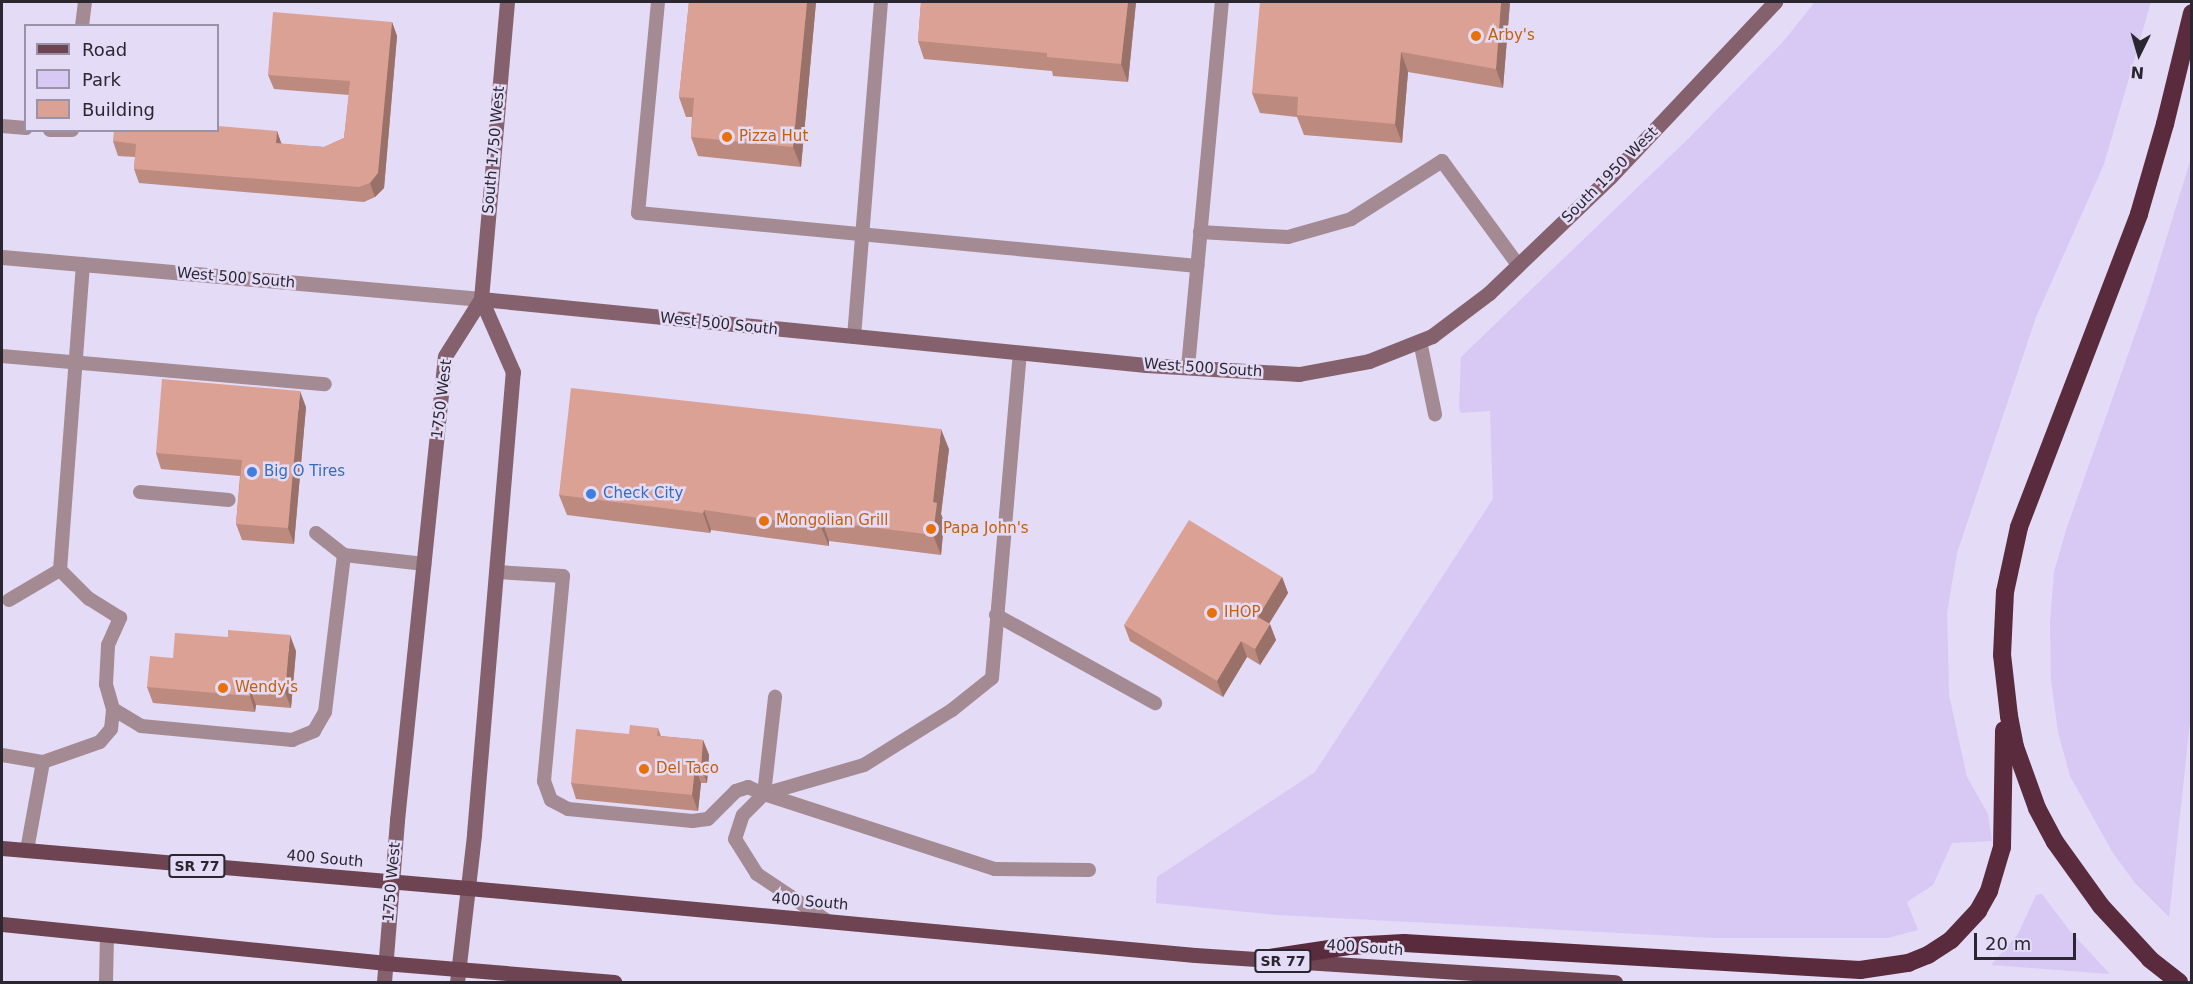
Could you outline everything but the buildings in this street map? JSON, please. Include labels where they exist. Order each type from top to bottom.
[{"type":"highway","points":[[2179,982],[2141,950],[2101,906],[2077,875],[2041,816],[2015,747],[2002,655],[2006,592],[2019,527],[2139,214],[2165,124],[2192,13]]},
{"type":"highway","points":[[1263,959],[1338,947],[1404,943],[1860,970],[1908,963],[1946,945],[1963,929],[1978,911],[1997,870],[2003,825],[2005,686]]},
{"type":"main road","name":"South 1750 West","points":[[481,299],[507,2]]},
{"type":"main road","name":"South 1950 West","points":[[1426,339],[1489,293],[1610,177],[1775,2]]},
{"type":"main road","name":"West 500 South","points":[[481,299],[1020,353],[1188,368],[1299,374],[1369,361],[1426,339]]},
{"type":"main road","name":"1750 West","points":[[384,982],[384,963],[445,356],[481,299]]},
{"type":"main road","points":[[458,975],[497,572],[513,372],[481,299]]},
{"type":"main road","name":"400 South","points":[[2,848],[1263,959],[1615,982]]},
{"type":"main road","points":[[2,924],[384,963],[458,975],[614,982]]},
{"type":"street","name":"West 500 South","points":[[2,257],[481,299]]},
{"type":"lane","points":[[82,24],[85,2]]},
{"type":"lane","points":[[658,2],[638,213],[1197,266]]},
{"type":"lane","points":[[854,337],[881,2]]},
{"type":"lane","points":[[1188,368],[1222,2]]},
{"type":"lane","points":[[2,126],[24,128]]},
{"type":"lane","points":[[1200,232],[1288,237],[1351,219],[1442,161],[1518,265]]},
{"type":"lane","points":[[60,570],[82,264]]},
{"type":"lane","points":[[1426,339],[1435,414]]},
{"type":"lane","points":[[829,922],[758,874],[735,839],[743,815],[764,794],[864,765],[952,710],[992,678],[1020,353]]},
{"type":"lane","points":[[2,356],[325,384]]},
{"type":"lane","points":[[140,492],[229,500]]},
{"type":"lane","points":[[316,533],[344,555],[424,564]]},
{"type":"lane","points":[[113,709],[141,726],[292,740],[314,731],[325,711],[344,555]]},
{"type":"lane","points":[[9,600],[60,570]]},
{"type":"lane","points":[[2,755],[42,762],[100,742],[111,729],[113,709],[106,684],[108,645],[120,618],[89,598],[60,570]]},
{"type":"lane","points":[[497,572],[563,576],[544,781],[551,800],[568,809],[692,821],[708,819],[736,791],[748,787],[995,869],[1089,870]]},
{"type":"lane","points":[[996,615],[1155,703]]},
{"type":"lane","points":[[764,794],[775,697]]},
{"type":"lane","points":[[27,850],[42,762]]},
{"type":"lane","points":[[106,982],[107,935]]},
{"type":"green space","points":[[1815,2],[2151,2],[2104,164],[2036,317],[1957,553],[1947,613],[1949,695],[1967,777],[1988,814],[1992,841],[1952,843],[1933,885],[1907,902],[1918,930],[1888,938],[1715,938],[1278,915],[1156,903],[1157,877],[1315,772],[1493,499],[1490,411],[1461,413],[1459,409],[1461,357],[1689,138],[1782,43]]},
{"type":"green space","points":[[2191,158],[2192,704],[2169,917],[2135,883],[2113,853],[2070,776],[2058,732],[2051,680],[2050,623],[2054,572],[2066,530],[2149,295]]},
{"type":"green space","points":[[2042,894],[2069,930],[2110,974],[1991,965],[2018,934],[2036,895]]},
{"type":"place","name":"Arby's","points":[[1476,36]]},
{"type":"place","name":"Pizza Hut","points":[[727,137]]},
{"type":"place","name":"Big O Tires","points":[[252,472]]},
{"type":"place","name":"Check City","points":[[591,494]]},
{"type":"place","name":"Mongolian Grill","points":[[764,521]]},
{"type":"place","name":"Papa John's","points":[[931,529]]},
{"type":"place","name":"IHOP","points":[[1212,613]]},
{"type":"place","name":"Wendy's","points":[[223,688]]},
{"type":"place","name":"Del Taco","points":[[644,769]]}]
